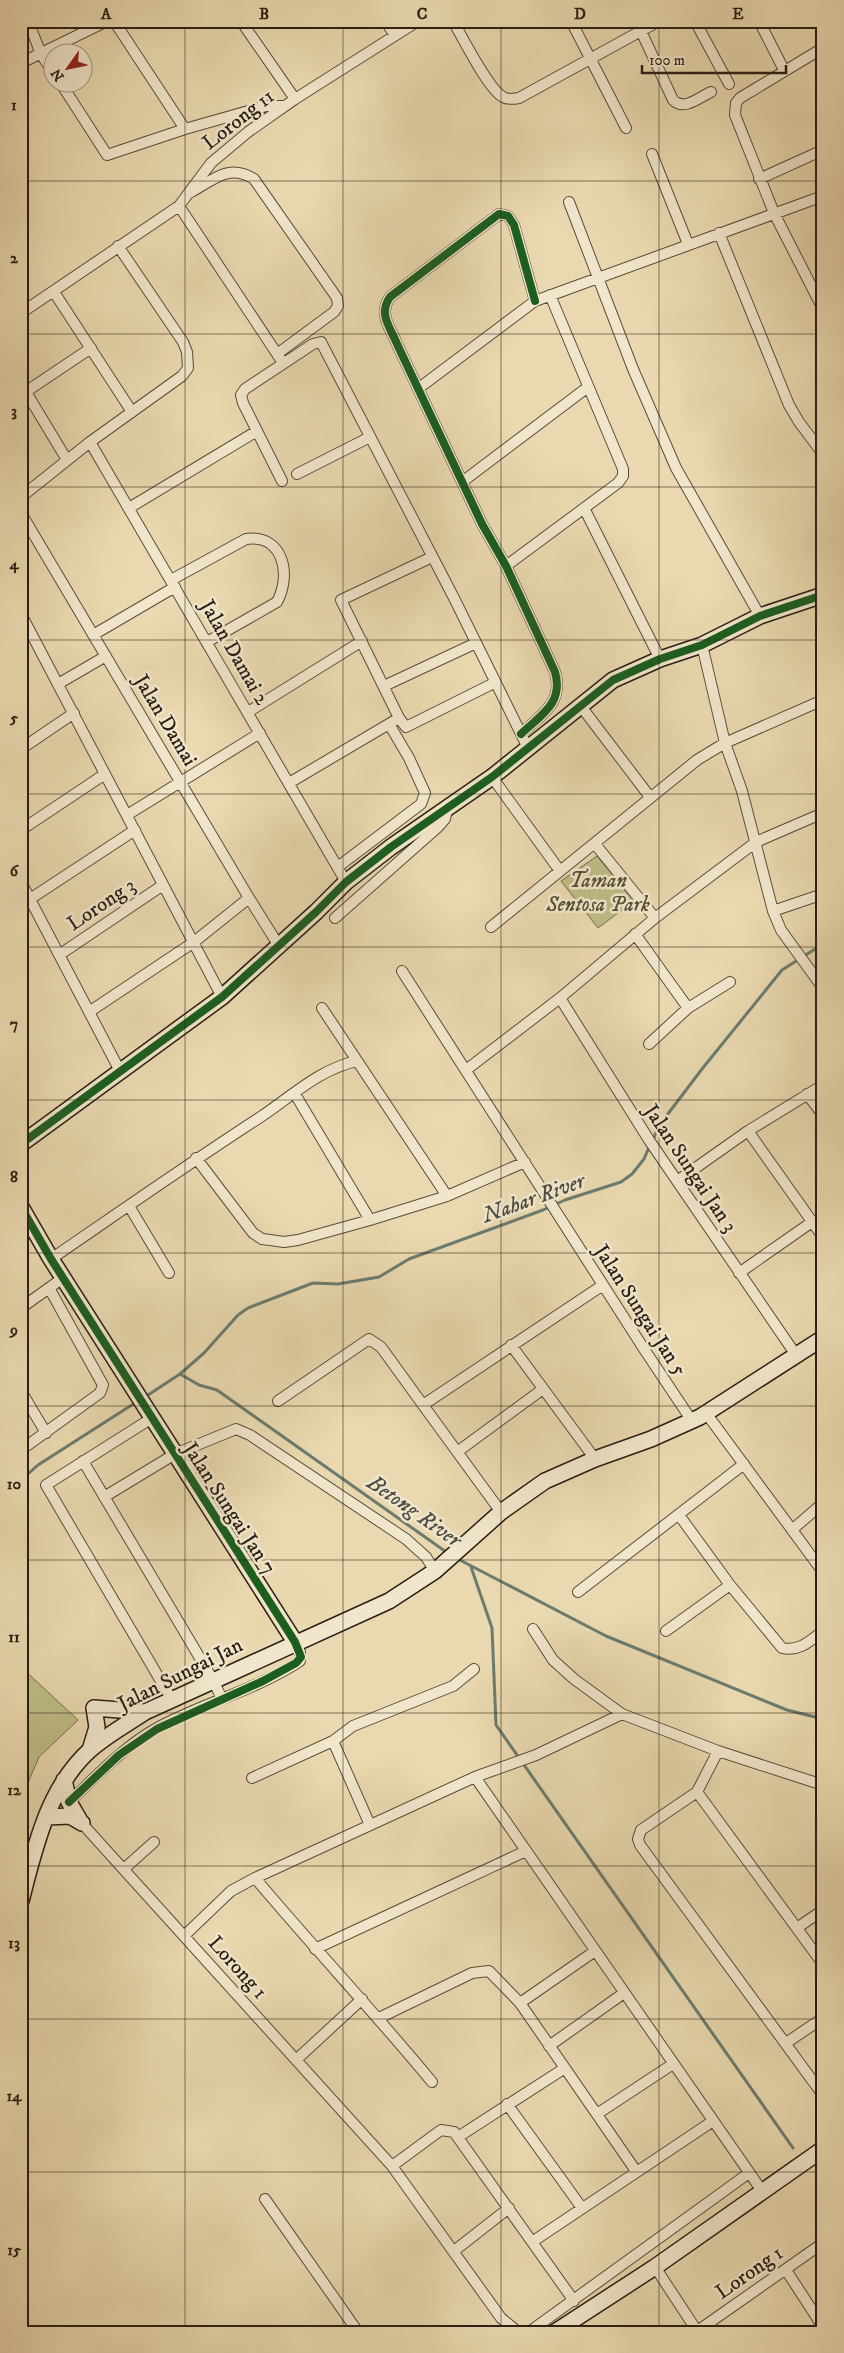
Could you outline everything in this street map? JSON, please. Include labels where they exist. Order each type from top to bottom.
[{"type":"street","points":[[28,21],[41,54]]},
{"type":"street","points":[[21,63],[107,21]]},
{"type":"street","points":[[114,21],[185,129]]},
{"type":"street","points":[[241,21],[296,99]]},
{"type":"street","points":[[385,21],[396,35]]},
{"type":"street","name":"Lorong 11","points":[[21,313],[180,206],[219,154],[285,106],[418,21]]},
{"type":"street","points":[[454,21],[487,79],[501,97],[507,99],[519,98],[659,21]]},
{"type":"street","points":[[571,21],[626,128]]},
{"type":"street","points":[[695,21],[729,84]]},
{"type":"street","points":[[760,21],[784,70]]},
{"type":"street","points":[[641,31],[673,100],[678,105],[685,105],[711,92]]},
{"type":"street","points":[[823,48],[740,98],[736,103],[735,115],[759,180],[823,310]]},
{"type":"street","points":[[66,92],[107,155],[185,129],[266,106],[285,106]]},
{"type":"street","points":[[759,180],[823,150]]},
{"type":"street","points":[[652,154],[688,244]]},
{"type":"street","points":[[188,194],[225,173],[240,172],[254,180],[337,298],[338,306],[334,312],[277,354]]},
{"type":"street","points":[[419,388],[535,301],[599,276],[823,196]]},
{"type":"street","points":[[569,202],[634,369],[676,468],[760,616]]},
{"type":"street","points":[[180,206],[284,364]]},
{"type":"street","points":[[21,1144],[222,997],[346,882],[391,847],[492,777],[524,741],[554,702],[558,682],[547,652],[506,566],[482,524],[384,315],[385,304],[390,297],[499,214],[511,219],[535,301]]},
{"type":"street","points":[[719,233],[793,413],[823,454]]},
{"type":"street","points":[[21,497],[90,442],[182,376],[188,368],[188,360],[183,342],[118,246]]},
{"type":"street","points":[[54,292],[132,412]]},
{"type":"street","points":[[506,566],[618,483],[623,476],[623,469],[550,295]]},
{"type":"street","points":[[282,481],[242,396],[245,389],[313,344],[321,342],[476,643],[524,741]]},
{"type":"street","points":[[67,460],[24,393],[91,348]]},
{"type":"street","points":[[462,482],[588,387]]},
{"type":"street","points":[[129,508],[257,431]]},
{"type":"street","points":[[297,474],[370,437]]},
{"type":"street","name":"Jalan Damai 2","points":[[90,442],[339,866],[346,882]]},
{"type":"street","points":[[584,508],[660,659]]},
{"type":"street","name":"Jalan Damai","points":[[21,513],[279,946]]},
{"type":"street","points":[[93,635],[246,539],[256,538],[268,543],[278,552],[284,564],[286,577],[283,590],[277,602],[207,642]]},
{"type":"street","points":[[432,557],[341,600],[399,718],[406,727],[411,726],[494,683]]},
{"type":"street","points":[[524,741],[580,705],[613,680],[660,659],[702,645],[760,616],[823,594]]},
{"type":"street","points":[[22,615],[222,997]]},
{"type":"street","points":[[248,712],[362,641]]},
{"type":"street","points":[[384,686],[476,643]]},
{"type":"street","points":[[702,645],[724,743],[742,791],[773,911],[781,930],[823,988]]},
{"type":"street","points":[[58,684],[106,656]]},
{"type":"street","points":[[491,927],[697,760],[724,743],[823,700]]},
{"type":"street","points":[[580,705],[650,797]]},
{"type":"street","points":[[21,749],[74,713]]},
{"type":"street","points":[[290,783],[399,718]]},
{"type":"street","points":[[339,866],[421,804],[425,793],[409,758],[389,724]]},
{"type":"street","points":[[127,815],[260,733]]},
{"type":"street","points":[[21,830],[105,774]]},
{"type":"street","points":[[492,777],[560,871]]},
{"type":"street","points":[[335,918],[438,827],[445,819],[447,810]]},
{"type":"street","points":[[466,1070],[560,998],[655,918],[756,842],[823,813]]},
{"type":"street","points":[[30,899],[135,830]]},
{"type":"street","points":[[595,844],[655,918]]},
{"type":"street","points":[[21,882],[120,1071]]},
{"type":"street","name":"Lorong 3","points":[[59,955],[164,885]]},
{"type":"street","points":[[773,911],[823,894]]},
{"type":"street","points":[[89,1012],[194,942],[249,898]]},
{"type":"street","points":[[635,934],[688,1008]]},
{"type":"street","name":"Jalan Sungai Jan 5","points":[[402,971],[692,1421]]},
{"type":"street","points":[[649,1044],[688,1008],[730,982]]},
{"type":"street","name":"Jalan Sungai Jan 3","points":[[560,998],[649,1140],[796,1355]]},
{"type":"street","points":[[322,1008],[447,1196]]},
{"type":"street","points":[[50,1259],[196,1158],[295,1094],[324,1072],[357,1062]]},
{"type":"street","points":[[677,1181],[748,1131],[823,1085]]},
{"type":"street","points":[[295,1094],[370,1220]]},
{"type":"street","points":[[807,1094],[823,1115]]},
{"type":"street","points":[[748,1131],[817,1224],[823,1237]]},
{"type":"street","points":[[196,1158],[243,1223],[262,1238],[284,1242],[298,1240],[370,1220],[447,1196],[525,1162]]},
{"type":"street","points":[[129,1206],[169,1273]]},
{"type":"street","name":"Jalan Sungai Jan 7","points":[[21,1207],[50,1259],[295,1642]]},
{"type":"street","points":[[739,1272],[817,1224]]},
{"type":"street","points":[[21,1308],[63,1278]]},
{"type":"street","points":[[423,1405],[603,1285]]},
{"type":"street","points":[[21,1450],[100,1392],[103,1385],[49,1288]]},
{"type":"street","name":"Jalan Sungai Jan","points":[[21,1901],[31,1862],[55,1795],[64,1780],[90,1750],[145,1712],[295,1642],[389,1601],[438,1568],[501,1512],[545,1481],[692,1421],[823,1338]]},
{"type":"street","points":[[278,1401],[369,1339],[381,1347],[501,1512]]},
{"type":"street","points":[[511,1345],[595,1459]]},
{"type":"street","points":[[457,1452],[543,1389]]},
{"type":"street","points":[[21,1391],[46,1432]]},
{"type":"street","points":[[706,1413],[823,1572]]},
{"type":"street","points":[[150,1416],[46,1485],[172,1700]]},
{"type":"street","points":[[104,1497],[175,1454],[229,1430],[242,1431],[406,1539],[438,1568]]},
{"type":"street","points":[[83,1462],[213,1680],[222,1699]]},
{"type":"street","points":[[578,1592],[744,1464]]},
{"type":"street","points":[[793,1530],[823,1503]]},
{"type":"street","points":[[679,1515],[730,1585],[782,1648],[791,1650],[799,1648],[823,1631]]},
{"type":"street","points":[[666,1630],[730,1585]]},
{"type":"street","points":[[533,1629],[552,1660],[574,1679],[622,1714],[718,1750],[823,1785]]},
{"type":"street","points":[[69,1802],[119,1755],[157,1729],[263,1681],[300,1661],[300,1652],[295,1642]]},
{"type":"street","points":[[252,1778],[333,1741],[353,1726],[453,1686],[468,1676],[474,1669]]},
{"type":"street","points":[[90,1750],[97,1727],[94,1708],[145,1712]]},
{"type":"street","points":[[185,1936],[231,1891],[255,1878],[475,1777],[536,1755],[622,1714]]},
{"type":"street","points":[[333,1741],[370,1825]]},
{"type":"street","points":[[718,1750],[697,1792],[641,1830],[638,1839],[640,1845],[823,2095]]},
{"type":"street","points":[[475,1777],[762,2191]]},
{"type":"street","points":[[64,1780],[69,1802],[81,1821]]},
{"type":"street","points":[[697,1792],[823,1964]]},
{"type":"street","name":"Lorong 1","points":[[55,1795],[125,1868],[392,2166],[501,2318],[518,2332]]},
{"type":"street","points":[[47,1817],[70,1816],[81,1821]]},
{"type":"street","points":[[125,1868],[154,1842]]},
{"type":"street","points":[[315,1949],[526,1851]]},
{"type":"street","points":[[255,1878],[315,1949],[379,2018],[432,2082]]},
{"type":"street","points":[[797,1928],[823,1910]]},
{"type":"street","points":[[520,2003],[595,1951]]},
{"type":"street","points":[[379,2018],[472,1973],[481,1970],[494,1974],[520,2003],[636,2171]]},
{"type":"street","points":[[549,2046],[624,1993]]},
{"type":"street","points":[[296,2060],[362,1999]]},
{"type":"street","points":[[786,2044],[823,2018]]},
{"type":"street","points":[[597,2114],[673,2064]]},
{"type":"street","points":[[458,2137],[565,2068]]},
{"type":"street","points":[[507,2104],[582,2208]]},
{"type":"street","points":[[532,2242],[712,2121]]},
{"type":"street","points":[[392,2166],[440,2130],[450,2130],[458,2137],[574,2301]]},
{"type":"street","points":[[555,2332],[655,2267],[823,2149]]},
{"type":"street","points":[[530,2332],[749,2173]]},
{"type":"street","points":[[265,2199],[358,2332]]},
{"type":"street","points":[[454,2251],[509,2208]]},
{"type":"street","name":"Lorong 1","points":[[697,2332],[823,2243]]},
{"type":"street","points":[[655,2267],[697,2332]]},
{"type":"street","points":[[786,2270],[823,2328],[818,2332]]},
{"type":"green space","name":"Taman Sentosa Park","points":[[597,856],[634,901],[598,928],[561,881]]},
{"type":"green space","points":[[21,1667],[78,1720],[39,1757],[21,1799]]},
{"type":"waterway","name":"Nahar River","points":[[653,1140],[658,1127],[702,1069],[782,970],[823,944]]},
{"type":"waterway","name":"Nahar River","points":[[145,1397],[180,1374],[204,1353],[238,1315],[248,1308],[313,1283],[338,1284],[379,1277],[409,1259],[543,1210],[565,1200],[621,1182],[632,1174],[644,1159],[650,1145]]},
{"type":"waterway","name":"Betong River","points":[[180,1374],[199,1385],[217,1390],[449,1554]]},
{"type":"waterway","name":"Betong River","points":[[21,1480],[38,1465],[138,1401]]},
{"type":"waterway","name":"Betong River","points":[[456,1558],[606,1636],[787,1710],[823,1719]]},
{"type":"waterway","points":[[471,1567],[492,1628],[496,1725],[793,2148]]},
{"type":"cycle path","points":[[521,734],[549,708],[556,692],[555,672],[506,566],[482,524],[386,320],[385,309],[390,297],[499,214],[508,216],[514,225],[535,301]]},
{"type":"cycle path","points":[[21,1144],[222,997],[316,912],[346,882],[391,847],[492,777],[613,680],[660,659],[702,645],[760,616],[823,595]]},
{"type":"cycle path","points":[[21,1207],[51,1259],[295,1642],[301,1657],[296,1663],[263,1681],[157,1729],[119,1755],[69,1802]]}]
